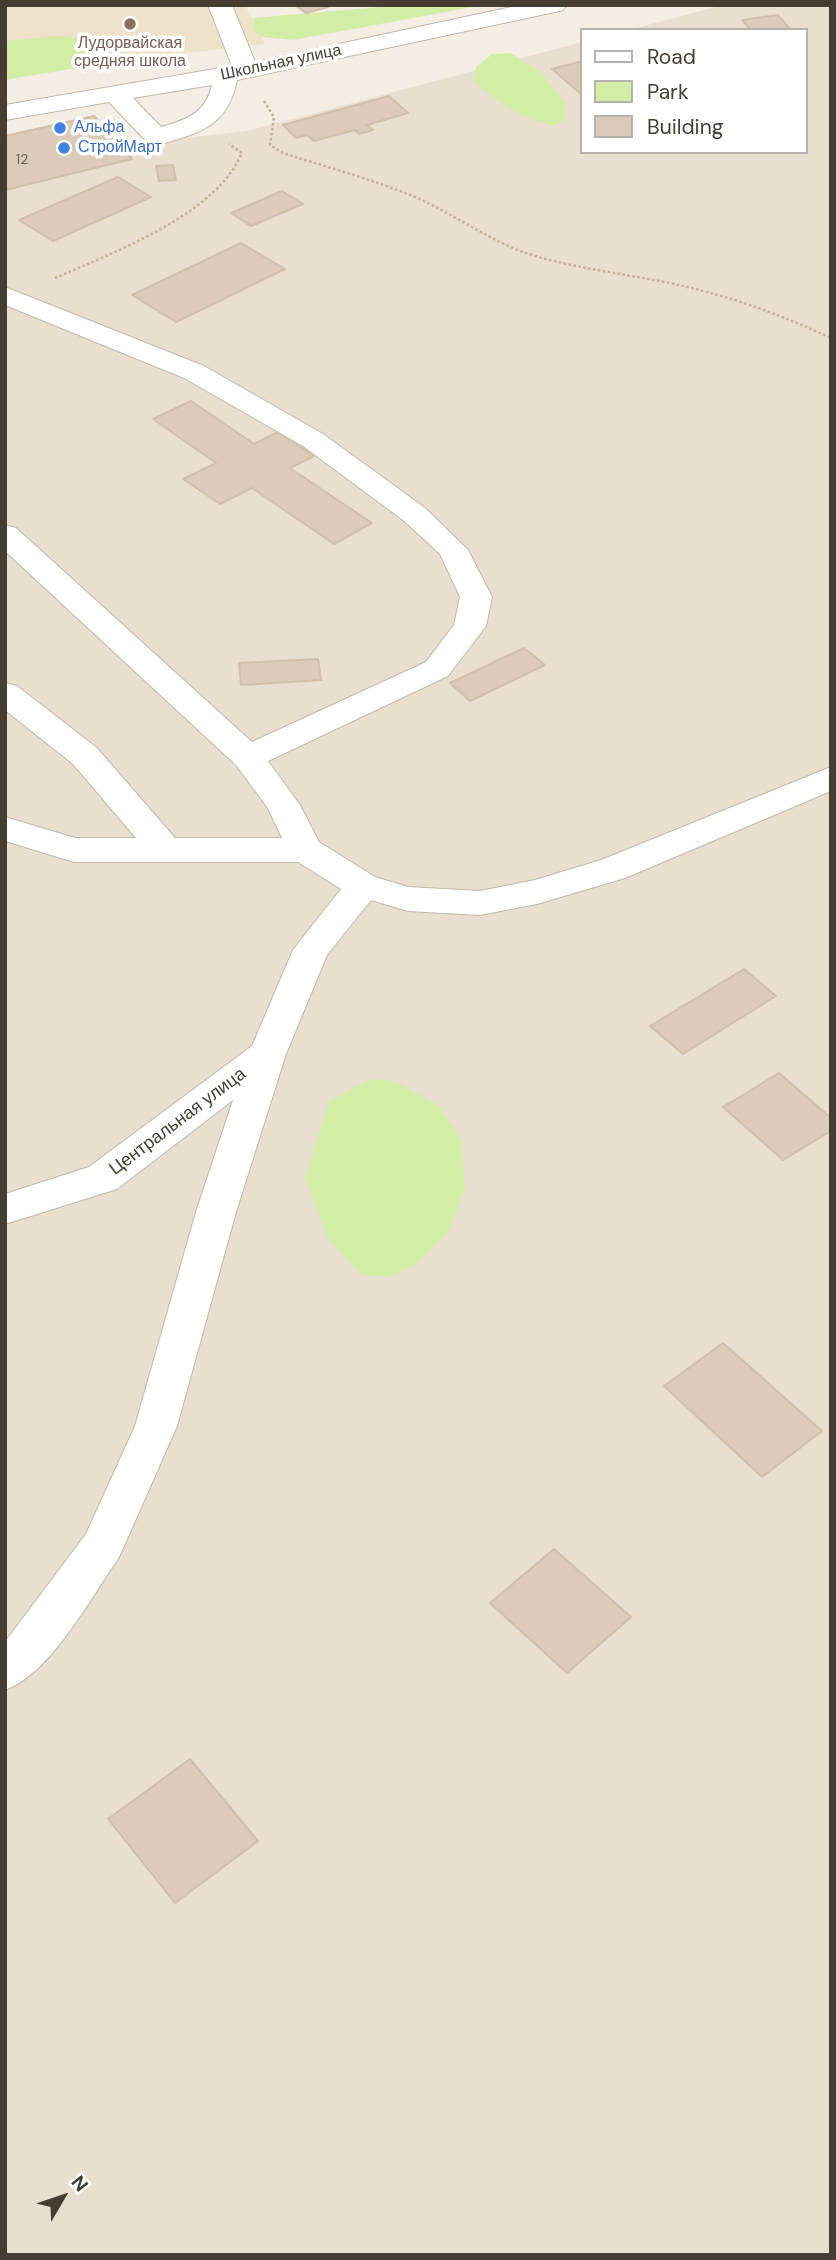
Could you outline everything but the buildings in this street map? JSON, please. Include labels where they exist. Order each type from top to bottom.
[{"type":"street","points":[[116,94],[156,137],[207,120],[222,100],[236,73],[220,5]]},
{"type":"street","name":"Школьная улица","points":[[5,114],[236,73],[555,5]]},
{"type":"street","points":[[8,295],[194,372],[313,440],[414,514],[453,550],[476,597],[470,626],[438,669],[248,757]]},
{"type":"street","points":[[5,534],[248,757],[283,805],[305,849],[363,886],[408,899],[480,903],[537,892],[613,869],[831,778]]},
{"type":"street","points":[[5,693],[85,756],[165,849]]},
{"type":"street","points":[[5,828],[74,850],[305,849]]},
{"type":"street","points":[[5,1670],[26,1653],[102,1546],[156,1426],[216,1212],[267,1054],[312,950],[363,886]]},
{"type":"street","name":"Центральная улица","points":[[5,1209],[103,1178],[267,1054]]},
{"type":"path","points":[[236,73],[274,117],[270,145],[283,153],[415,197],[495,240],[527,253],[575,267],[656,280],[719,295],[789,318],[831,338]]},
{"type":"path","points":[[8,295],[181,218],[218,189],[241,164],[242,153],[200,122]]},
{"type":"shaded area","name":"Лудорвайская средняя школа","points":[[5,5],[245,5],[265,44],[5,74]]},
{"type":"shaded area","points":[[723,5],[831,5],[831,2255],[5,2255],[5,158],[247,131],[580,43],[580,154],[808,154],[808,28],[637,28]]},
{"type":"green space","points":[[404,5],[484,5],[293,40],[262,37],[253,31],[254,18]]},
{"type":"green space","points":[[57,36],[90,40],[116,56],[107,63],[5,80],[5,41]]},
{"type":"green space","points":[[510,53],[541,72],[565,103],[565,119],[554,126],[520,114],[474,82],[476,67],[492,54]]},
{"type":"green space","points":[[371,1079],[395,1081],[439,1106],[462,1141],[465,1189],[449,1231],[415,1265],[391,1277],[362,1275],[328,1239],[305,1178],[329,1101]]},
{"type":"place","name":"Лудорвайская средняя школа","points":[[130,24]]},
{"type":"place","name":"Альфа","points":[[60,128]]},
{"type":"place","name":"СтройМарт","points":[[64,148]]}]
